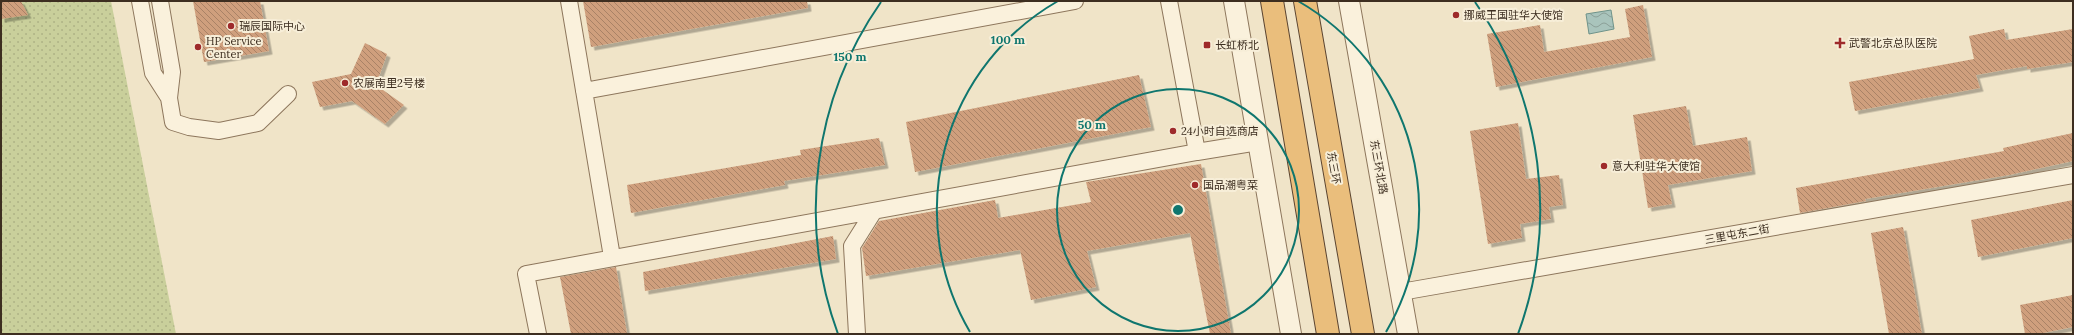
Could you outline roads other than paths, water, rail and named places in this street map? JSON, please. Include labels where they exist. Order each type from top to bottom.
[{"type":"highway","points":[[1272,1],[1328,334]]},
{"type":"highway","name":"东三环","points":[[1305,1],[1363,334]]},
{"type":"street","points":[[140,1],[153,73],[168,98],[173,122],[189,127],[219,131],[258,123],[288,94]]},
{"type":"street","points":[[160,1],[172,72],[168,98]]},
{"type":"street","points":[[569,1],[612,257]]},
{"type":"street","points":[[584,91],[1075,1]]},
{"type":"street","points":[[1169,1],[1197,152]]},
{"type":"street","points":[[1234,1],[1291,334]]},
{"type":"street","name":"东三环北路","points":[[1349,1],[1408,334]]},
{"type":"street","points":[[538,334],[526,274],[612,257],[1258,142]]},
{"type":"street","name":"三里屯东二街","points":[[1401,292],[2073,175]]},
{"type":"street","points":[[857,334],[852,246],[874,211]]},
{"type":"water","points":[[1611,10],[1614,29],[1589,34],[1586,14]]},
{"type":"place","name":"挪威王国驻华大使馆","points":[[1456,15]]},
{"type":"place","name":"瑞辰国际中心","points":[[231,26]]},
{"type":"place","name":"武警北京总队医院","points":[[1840,43]]},
{"type":"place","name":"长虹桥北","points":[[1207,45]]},
{"type":"place","name":"HP Service Center","points":[[198,47]]},
{"type":"place","name":"农展南里2号楼","points":[[345,83]]},
{"type":"place","name":"24小时自选商店","points":[[1173,131]]},
{"type":"place","name":"意大利驻华大使馆","points":[[1604,166]]},
{"type":"place","name":"国品潮粤菜","points":[[1195,185]]}]
